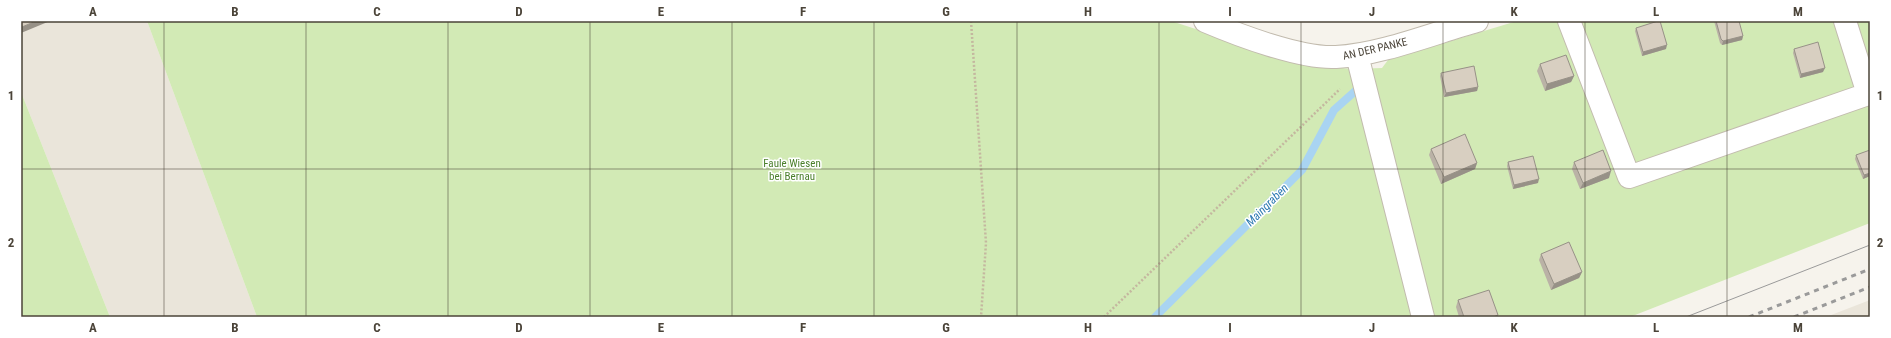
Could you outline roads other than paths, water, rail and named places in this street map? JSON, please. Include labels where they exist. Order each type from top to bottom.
[{"type":"street","name":"AN DER PANKE","points":[[1205,21],[1301,54],[1359,62],[1477,21]]},
{"type":"street","points":[[1569,21],[1630,177],[1868,94],[1845,21]]},
{"type":"street","points":[[1359,62],[1423,317]]},
{"type":"waterway","name":"Maingraben","points":[[1155,317],[1302,170],[1334,110],[1362,85]]},
{"type":"tram line","points":[[1686,317],[1870,245]]},
{"type":"railway","points":[[1749,317],[1870,269]]},
{"type":"railway","points":[[1794,317],[1870,287]]},
{"type":"park label","name":"Faule Wiesen bei Bernau","points":[[792,169]]}]
